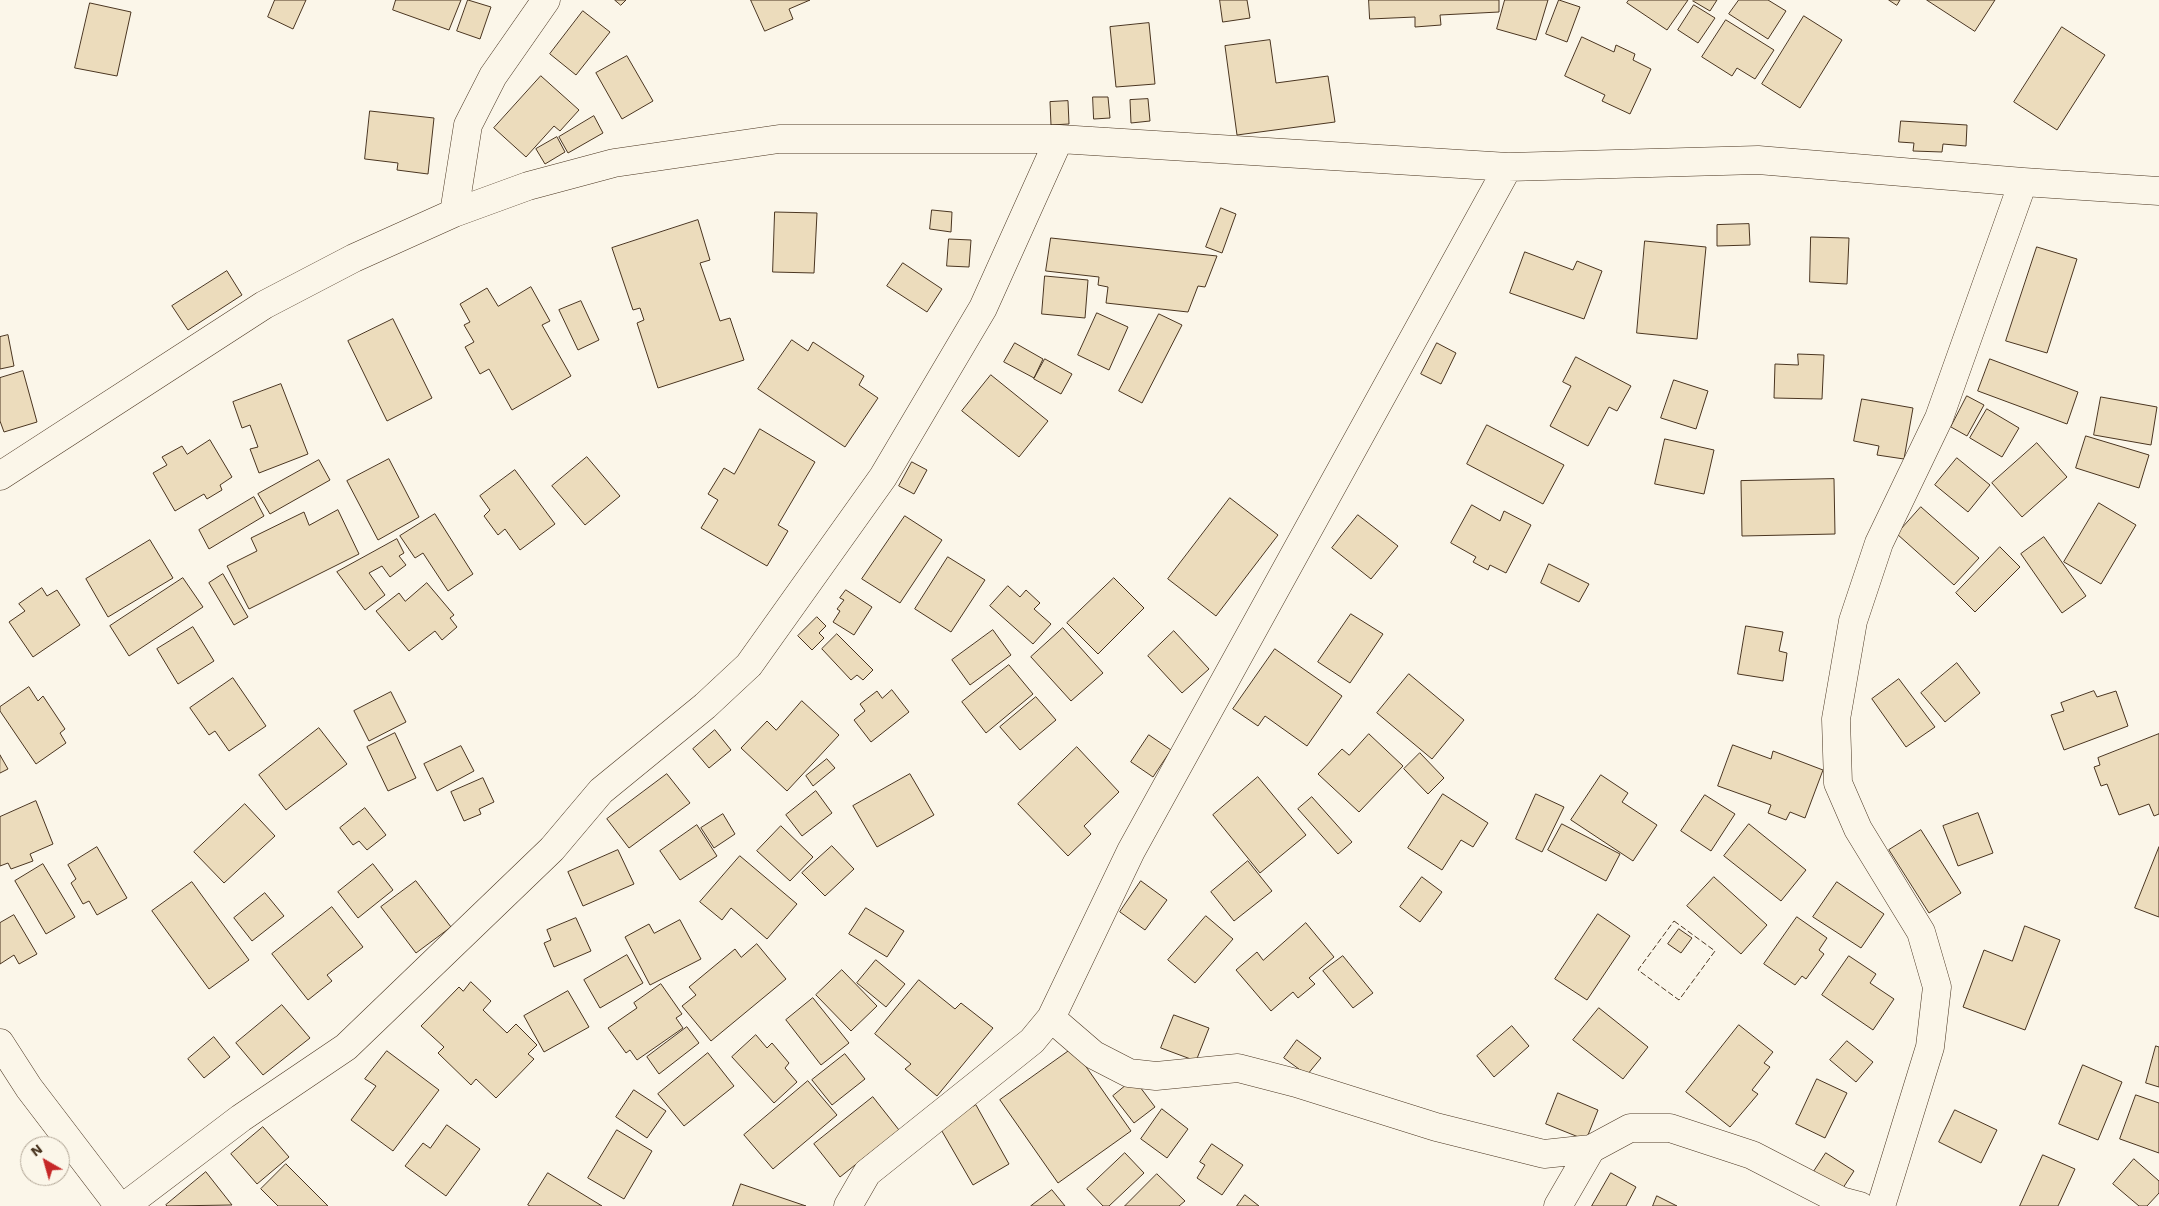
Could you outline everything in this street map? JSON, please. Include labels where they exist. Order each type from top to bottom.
[{"type":"street","points":[[454,213],[468,125],[493,76],[546,0]]},
{"type":"street","points":[[0,476],[264,305],[354,258],[454,213],[528,186],[614,163],[779,138],[1059,139],[1508,167],[1758,160],[2024,182],[2159,190]]},
{"type":"street","points":[[125,1206],[242,1118],[346,1047],[552,849],[601,792],[705,706],[749,665],[884,477],[983,308],[1059,139]]},
{"type":"street","points":[[848,1206],[867,1173],[1032,1041],[1051,1018],[1132,852],[1508,167]]},
{"type":"street","points":[[1881,1206],[1930,1046],[1937,986],[1921,932],[1858,829],[1838,783],[1836,719],[1854,621],[1879,543],[1939,418],[2024,182]]},
{"type":"street","points":[[1051,1018],[1094,1055],[1129,1073],[1156,1076],[1238,1068],[1296,1083],[1436,1127],[1544,1154],[1591,1149],[1630,1128],[1670,1128],[1752,1155],[1841,1201],[1860,1206]]},
{"type":"street","points":[[0,1043],[28,1088],[119,1206]]},
{"type":"street","points":[[1558,1206],[1591,1149]]},
{"type":"building","points":[[275,0],[306,0],[293,29],[268,17]]},
{"type":"building","points":[[396,0],[461,0],[449,30],[393,10]]},
{"type":"building","points":[[468,0],[491,7],[480,39],[457,31]]},
{"type":"building","points":[[615,0],[626,0],[621,5]]},
{"type":"building","points":[[751,0],[810,0],[789,9],[793,19],[765,31]]},
{"type":"building","points":[[1220,0],[1247,0],[1250,18],[1223,22]]},
{"type":"building","points":[[1369,0],[1499,0],[1499,12],[1440,15],[1441,25],[1415,27],[1415,17],[1370,19]]},
{"type":"building","points":[[1505,0],[1548,0],[1536,40],[1497,29]]},
{"type":"building","points":[[1559,0],[1580,7],[1567,42],[1546,34]]},
{"type":"building","points":[[1629,0],[1688,0],[1667,30],[1627,3]]},
{"type":"building","points":[[1694,0],[1717,0],[1710,11]]},
{"type":"building","points":[[1739,0],[1768,0],[1786,11],[1768,39],[1729,14]]},
{"type":"building","points":[[1889,0],[1900,0],[1897,5]]},
{"type":"building","points":[[1927,0],[1995,0],[1975,31]]},
{"type":"building","points":[[90,3],[131,12],[117,76],[75,68]]},
{"type":"building","points":[[1694,5],[1715,18],[1698,43],[1678,30]]},
{"type":"building","points":[[583,11],[610,32],[576,75],[550,54]]},
{"type":"building","points":[[1804,16],[1842,40],[1800,108],[1762,84]]},
{"type":"building","points":[[1726,20],[1774,50],[1755,79],[1737,68],[1732,76],[1702,57]]},
{"type":"building","points":[[1149,23],[1155,84],[1116,87],[1110,27]]},
{"type":"building","points":[[2062,27],[2105,55],[2057,130],[2014,102]]},
{"type":"building","points":[[1582,37],[1614,52],[1616,45],[1635,54],[1633,60],[1651,69],[1630,114],[1602,101],[1605,95],[1565,76]]},
{"type":"building","points":[[1270,40],[1276,83],[1328,76],[1335,122],[1237,135],[1225,46]]},
{"type":"building","points":[[627,56],[653,101],[622,119],[596,73]]},
{"type":"building","points":[[541,76],[579,110],[560,131],[554,126],[526,157],[494,128]]},
{"type":"building","points":[[1093,97],[1108,97],[1110,118],[1094,119]]},
{"type":"building","points":[[1148,99],[1150,121],[1131,123],[1130,100]]},
{"type":"building","points":[[1068,101],[1069,124],[1051,125],[1050,102]]},
{"type":"building","points":[[370,111],[434,118],[428,174],[397,170],[398,163],[365,159]]},
{"type":"building","points":[[594,116],[603,133],[568,153],[559,137]]},
{"type":"building","points":[[1901,121],[1967,125],[1966,146],[1943,144],[1942,152],[1913,151],[1914,143],[1899,142]]},
{"type":"building","points":[[557,137],[565,152],[545,164],[536,149]]},
{"type":"building","points":[[1221,208],[1236,214],[1222,253],[1206,247]]},
{"type":"building","points":[[932,210],[952,212],[951,232],[930,229]]},
{"type":"building","points":[[775,212],[817,213],[814,273],[773,272]]},
{"type":"building","points":[[698,220],[710,260],[700,263],[720,321],[730,318],[744,360],[658,388],[637,323],[644,320],[640,308],[633,310],[612,248]]},
{"type":"building","points":[[1749,224],[1750,245],[1717,246],[1717,225]]},
{"type":"building","points":[[1811,237],[1849,238],[1847,284],[1810,282]]},
{"type":"building","points":[[1051,238],[1217,256],[1205,287],[1198,286],[1188,312],[1106,303],[1108,287],[1098,285],[1099,277],[1046,271]]},
{"type":"building","points":[[949,239],[971,240],[969,267],[947,266]]},
{"type":"building","points":[[1645,241],[1706,247],[1697,339],[1637,333]]},
{"type":"building","points":[[2037,247],[2077,259],[2047,353],[2006,341]]},
{"type":"building","points":[[1525,252],[1573,270],[1577,261],[1602,271],[1584,319],[1510,293]]},
{"type":"building","points":[[903,263],[942,289],[927,312],[887,286]]},
{"type":"building","points":[[227,271],[242,295],[188,330],[172,306]]},
{"type":"building","points":[[1045,276],[1088,280],[1085,318],[1042,314]]},
{"type":"building","points":[[531,287],[550,321],[542,325],[571,376],[512,410],[489,369],[480,374],[465,347],[474,342],[464,325],[470,322],[460,304],[487,288],[498,306]]},
{"type":"building","points":[[581,301],[599,340],[578,350],[559,310]]},
{"type":"building","points":[[1097,313],[1128,327],[1109,370],[1078,355]]},
{"type":"building","points":[[1159,314],[1182,325],[1142,403],[1119,391]]},
{"type":"building","points":[[393,319],[432,398],[387,421],[348,341]]},
{"type":"building","points":[[8,335],[14,366],[0,369],[0,337]]},
{"type":"building","points":[[792,340],[808,351],[813,342],[864,376],[859,385],[878,398],[845,447],[758,389]]},
{"type":"building","points":[[1015,343],[1043,359],[1034,378],[1004,362]]},
{"type":"building","points":[[1437,343],[1456,353],[1441,384],[1421,374]]},
{"type":"building","points":[[1798,354],[1824,355],[1822,399],[1774,398],[1775,364],[1798,365]]},
{"type":"building","points":[[1576,357],[1631,386],[1617,411],[1609,407],[1588,446],[1550,426],[1571,386],[1563,382]]},
{"type":"building","points":[[1045,359],[1072,374],[1061,394],[1034,379]]},
{"type":"building","points":[[1990,359],[2078,392],[2067,424],[1978,391]]},
{"type":"building","points":[[23,371],[37,422],[4,432],[0,421],[0,378]]},
{"type":"building","points":[[991,375],[1048,421],[1019,457],[962,411]]},
{"type":"building","points":[[1674,380],[1708,391],[1696,429],[1661,418]]},
{"type":"building","points":[[281,384],[308,454],[259,473],[250,449],[258,447],[250,425],[242,428],[233,402]]},
{"type":"building","points":[[1967,396],[1984,405],[1967,436],[1951,427]]},
{"type":"building","points":[[2101,397],[2157,407],[2151,445],[2094,435]]},
{"type":"building","points":[[1862,399],[1913,408],[1904,459],[1877,455],[1879,446],[1854,441]]},
{"type":"building","points":[[1987,409],[2019,428],[2002,457],[1970,438]]},
{"type":"building","points":[[1487,425],[1564,465],[1543,504],[1467,464]]},
{"type":"building","points":[[760,429],[815,462],[778,525],[788,531],[767,566],[701,528],[718,500],[708,494],[724,468],[734,474]]},
{"type":"building","points":[[2086,436],[2149,455],[2139,488],[2076,468]]},
{"type":"building","points":[[1665,439],[1714,450],[1704,494],[1655,484]]},
{"type":"building","points":[[210,440],[232,477],[220,485],[222,490],[207,499],[204,494],[175,511],[153,473],[167,465],[162,457],[182,446],[187,454]]},
{"type":"building","points":[[2037,443],[2067,477],[2022,517],[1992,483]]},
{"type":"building","points":[[587,457],[620,496],[585,525],[552,486]]},
{"type":"building","points":[[1957,458],[1990,485],[1968,512],[1935,485]]},
{"type":"building","points":[[389,459],[419,517],[378,540],[347,481]]},
{"type":"building","points":[[319,460],[330,480],[270,514],[258,494]]},
{"type":"building","points":[[912,462],[927,470],[914,494],[899,486]]},
{"type":"building","points":[[515,470],[555,524],[520,550],[505,529],[498,535],[484,516],[490,510],[480,496]]},
{"type":"building","points":[[1834,479],[1835,534],[1742,536],[1741,481]]},
{"type":"building","points":[[254,497],[264,516],[209,549],[199,530]]},
{"type":"building","points":[[1230,498],[1278,535],[1216,616],[1168,579]]},
{"type":"building","points":[[2099,503],[2136,525],[2101,584],[2064,562]]},
{"type":"building","points":[[1472,505],[1500,521],[1504,511],[1531,525],[1506,573],[1490,565],[1488,570],[1473,562],[1476,557],[1451,543]]},
{"type":"building","points":[[1921,507],[1979,558],[1954,585],[1897,534]]},
{"type":"building","points":[[338,510],[359,554],[249,609],[227,566],[257,551],[251,538],[304,512],[309,525]]},
{"type":"building","points":[[435,514],[473,574],[448,591],[423,553],[415,558],[400,536]]},
{"type":"building","points":[[1358,515],[1398,546],[1371,579],[1332,548]]},
{"type":"building","points":[[905,516],[942,540],[900,603],[862,579]]},
{"type":"building","points":[[2044,537],[2086,596],[2062,613],[2021,554]]},
{"type":"building","points":[[397,539],[404,553],[399,556],[406,565],[390,577],[382,566],[369,573],[385,595],[365,610],[337,572]]},
{"type":"building","points":[[150,540],[173,578],[108,617],[86,579]]},
{"type":"building","points":[[2000,547],[2020,567],[1975,612],[1956,593]]},
{"type":"building","points":[[948,557],[985,580],[951,632],[915,609]]},
{"type":"building","points":[[1549,564],[1589,584],[1579,602],[1541,583]]},
{"type":"building","points":[[223,574],[248,617],[234,625],[209,583]]},
{"type":"building","points":[[183,578],[203,607],[129,656],[110,626]]},
{"type":"building","points":[[1114,578],[1144,608],[1098,654],[1067,623]]},
{"type":"building","points":[[427,583],[454,615],[450,618],[457,627],[442,640],[435,631],[409,651],[376,611],[399,593],[405,601]]},
{"type":"building","points":[[1008,586],[1020,597],[1026,590],[1040,603],[1034,609],[1051,624],[1033,644],[990,606]]},
{"type":"building","points":[[42,588],[47,596],[57,590],[80,625],[33,657],[9,622],[25,611],[19,604]]},
{"type":"building","points":[[846,590],[872,607],[854,635],[833,622],[840,611],[837,609],[844,600],[840,598]]},
{"type":"building","points":[[1351,614],[1383,634],[1350,683],[1318,662]]},
{"type":"building","points":[[817,617],[826,626],[819,633],[824,638],[812,650],[798,636]]},
{"type":"building","points":[[1746,626],[1783,632],[1779,651],[1787,653],[1783,681],[1738,674]]},
{"type":"building","points":[[193,627],[214,661],[178,684],[157,649]]},
{"type":"building","points":[[1063,628],[1103,673],[1071,701],[1031,657]]},
{"type":"building","points":[[993,630],[1011,655],[970,685],[952,660]]},
{"type":"building","points":[[1174,631],[1209,669],[1182,693],[1148,656]]},
{"type":"building","points":[[837,634],[873,670],[863,680],[857,675],[851,680],[822,649]]},
{"type":"building","points":[[1275,649],[1342,696],[1307,746],[1265,716],[1258,726],[1233,709]]},
{"type":"building","points":[[1957,663],[1980,693],[1945,722],[1921,693]]},
{"type":"building","points":[[1009,665],[1033,694],[986,733],[962,702]]},
{"type":"building","points":[[1409,674],[1464,720],[1432,759],[1377,713]]},
{"type":"building","points":[[233,678],[266,726],[229,751],[215,731],[209,735],[190,708]]},
{"type":"building","points":[[1899,679],[1935,727],[1906,747],[1872,699]]},
{"type":"building","points":[[29,687],[38,701],[43,696],[65,729],[60,733],[66,743],[36,764],[0,711],[0,707]]},
{"type":"building","points":[[892,690],[909,712],[871,742],[854,720],[865,711],[860,704],[877,691],[882,698]]},
{"type":"building","points":[[2094,691],[2097,697],[2116,691],[2128,726],[2064,750],[2051,715],[2064,711],[2061,703]]},
{"type":"building","points":[[391,692],[406,722],[369,741],[354,711]]},
{"type":"building","points":[[1036,697],[1056,720],[1020,750],[1000,727]]},
{"type":"building","points":[[802,701],[839,735],[787,791],[741,748],[767,721],[776,730]]},
{"type":"building","points":[[319,728],[347,764],[286,810],[259,775]]},
{"type":"building","points":[[715,730],[731,750],[709,768],[693,749]]},
{"type":"building","points":[[395,733],[416,778],[388,791],[367,747]]},
{"type":"building","points":[[1369,734],[1403,766],[1359,812],[1318,774],[1342,749],[1349,755]]},
{"type":"building","points":[[2159,734],[2159,814],[2154,816],[2149,804],[2119,815],[2107,784],[2101,786],[2094,767],[2100,765],[2098,758]]},
{"type":"building","points":[[1149,735],[1171,750],[1153,777],[1131,762]]},
{"type":"building","points":[[1733,745],[1771,759],[1773,751],[1823,770],[1805,818],[1790,812],[1786,820],[1768,813],[1771,805],[1718,786]]},
{"type":"building","points":[[461,746],[474,771],[437,791],[424,764]]},
{"type":"building","points":[[1077,747],[1119,792],[1084,826],[1091,834],[1068,856],[1018,804]]},
{"type":"building","points":[[1420,753],[1444,778],[1428,794],[1404,769]]},
{"type":"building","points":[[0,755],[8,769],[0,773]]},
{"type":"building","points":[[827,759],[835,768],[813,786],[806,776]]},
{"type":"building","points":[[667,774],[690,803],[629,848],[607,819]]},
{"type":"building","points":[[910,774],[934,815],[877,847],[853,806]]},
{"type":"building","points":[[1601,775],[1628,793],[1622,802],[1657,825],[1633,861],[1571,820]]},
{"type":"building","points":[[1258,777],[1306,835],[1260,873],[1213,815]]},
{"type":"building","points":[[483,778],[494,802],[479,809],[481,814],[464,821],[451,792]]},
{"type":"building","points":[[816,791],[832,813],[802,836],[786,815]]},
{"type":"building","points":[[1443,794],[1488,823],[1473,847],[1461,840],[1442,870],[1408,848]]},
{"type":"building","points":[[1536,794],[1564,807],[1542,852],[1516,839]]},
{"type":"building","points":[[1705,795],[1735,814],[1711,851],[1681,831]]},
{"type":"building","points":[[1312,797],[1352,842],[1338,854],[1298,809]]},
{"type":"building","points":[[36,801],[53,844],[30,854],[33,861],[11,869],[8,863],[0,866],[0,817]]},
{"type":"building","points":[[245,804],[275,836],[224,883],[194,852]]},
{"type":"building","points":[[365,808],[386,835],[367,850],[359,841],[353,845],[340,828]]},
{"type":"building","points":[[1978,813],[1993,853],[1958,866],[1943,826]]},
{"type":"building","points":[[723,814],[735,834],[714,848],[701,828]]},
{"type":"building","points":[[1562,824],[1620,854],[1606,881],[1548,850]]},
{"type":"building","points":[[1749,824],[1806,870],[1781,901],[1724,856]]},
{"type":"building","points":[[697,825],[717,856],[680,880],[660,851]]},
{"type":"building","points":[[781,826],[813,857],[790,881],[757,851]]},
{"type":"building","points":[[1921,830],[1961,893],[1929,913],[1889,850]]},
{"type":"building","points":[[832,846],[854,869],[825,896],[802,873]]},
{"type":"building","points":[[97,847],[127,898],[97,915],[89,901],[83,904],[71,883],[76,879],[68,865]]},
{"type":"building","points":[[2159,847],[2159,917],[2135,908]]},
{"type":"building","points":[[618,850],[634,884],[583,906],[568,872]]},
{"type":"building","points":[[740,856],[797,904],[767,939],[731,908],[722,920],[700,902]]},
{"type":"building","points":[[1248,861],[1272,891],[1234,921],[1211,892]]},
{"type":"building","points":[[43,864],[75,917],[46,934],[15,881]]},
{"type":"building","points":[[373,864],[393,890],[358,918],[338,892]]},
{"type":"building","points":[[1422,877],[1442,892],[1420,922],[1400,907]]},
{"type":"building","points":[[1714,877],[1767,925],[1741,954],[1687,906]]},
{"type":"building","points":[[416,881],[451,927],[416,953],[381,907]]},
{"type":"building","points":[[1141,881],[1167,900],[1145,930],[1120,912]]},
{"type":"building","points":[[192,882],[249,960],[209,989],[152,911]]},
{"type":"building","points":[[1837,882],[1884,914],[1861,948],[1813,917]]},
{"type":"building","points":[[265,893],[284,916],[252,941],[234,918]]},
{"type":"building","points":[[332,907],[363,947],[327,975],[332,981],[308,1000],[272,954]]},
{"type":"building","points":[[866,908],[904,931],[887,957],[849,934]]},
{"type":"building","points":[[1598,914],[1630,936],[1587,1000],[1555,979]]},
{"type":"building","points":[[14,915],[37,954],[19,964],[14,955],[0,964],[0,923]]},
{"type":"building","points":[[1206,916],[1233,939],[1195,983],[1168,960]]},
{"type":"building","points":[[1797,917],[1827,938],[1819,950],[1824,954],[1806,979],[1802,976],[1795,985],[1764,964]]},
{"type":"building","points":[[576,918],[591,951],[554,967],[544,943],[551,940],[547,930]]},
{"type":"building","points":[[680,920],[701,959],[650,985],[625,937],[649,924],[654,933]]},
{"type":"building","points":[[1306,923],[1334,957],[1309,978],[1315,984],[1298,998],[1293,992],[1271,1011],[1236,970],[1257,952],[1263,960]]},
{"type":"building","points":[[2025,926],[2060,940],[2025,1030],[1963,1007],[1984,950],[2012,961]]},
{"type":"building","points":[[1679,929],[1692,938],[1681,953],[1668,944]]},
{"type":"building","points":[[757,944],[786,979],[711,1041],[682,1006],[696,995],[689,987],[735,949],[741,957]]},
{"type":"building","points":[[627,955],[643,983],[600,1008],[584,980]]},
{"type":"building","points":[[1343,956],[1373,993],[1353,1008],[1323,971]]},
{"type":"building","points":[[1849,956],[1876,974],[1870,983],[1894,999],[1873,1030],[1822,995]]},
{"type":"building","points":[[876,960],[905,984],[886,1007],[857,983]]},
{"type":"building","points":[[842,970],[877,1006],[851,1031],[816,995]]},
{"type":"building","points":[[919,980],[955,1009],[961,1003],[993,1028],[937,1096],[905,1069],[911,1064],[875,1034]]},
{"type":"building","points":[[471,982],[491,1001],[483,1010],[507,1033],[516,1024],[537,1045],[528,1054],[534,1059],[496,1098],[476,1079],[471,1085],[438,1053],[444,1047],[421,1026],[459,987],[463,991]]},
{"type":"building","points":[[661,984],[682,1014],[676,1018],[683,1028],[637,1060],[630,1050],[626,1053],[608,1028],[637,1008],[634,1003]]},
{"type":"building","points":[[568,991],[589,1027],[544,1052],[524,1016]]},
{"type":"building","points":[[813,998],[849,1043],[821,1065],[786,1020]]},
{"type":"building","points":[[282,1005],[310,1038],[263,1075],[236,1043]]},
{"type":"building","points":[[1599,1008],[1648,1047],[1623,1079],[1573,1040]]},
{"type":"building","points":[[1174,1015],[1209,1028],[1196,1061],[1161,1048]]},
{"type":"building","points":[[1739,1025],[1773,1052],[1764,1063],[1770,1067],[1752,1090],[1758,1094],[1730,1127],[1686,1092]]},
{"type":"building","points":[[1512,1026],[1529,1046],[1494,1077],[1477,1056]]},
{"type":"building","points":[[687,1027],[699,1043],[659,1074],[647,1057]]},
{"type":"building","points":[[756,1035],[767,1048],[772,1043],[789,1063],[785,1068],[797,1082],[774,1103],[732,1057]]},
{"type":"building","points":[[214,1037],[230,1057],[204,1078],[188,1059]]},
{"type":"building","points":[[1297,1040],[1321,1058],[1307,1075],[1284,1058]]},
{"type":"building","points":[[1847,1041],[1873,1062],[1856,1082],[1830,1060]]},
{"type":"building","points":[[2156,1046],[2159,1047],[2159,1087],[2146,1083]]},
{"type":"building","points":[[1073,1048],[1131,1131],[1058,1183],[1000,1100]]},
{"type":"building","points":[[387,1051],[439,1090],[393,1151],[351,1120],[376,1086],[365,1079]]},
{"type":"building","points":[[708,1053],[734,1086],[684,1126],[658,1094]]},
{"type":"building","points":[[845,1054],[865,1079],[832,1105],[812,1080]]},
{"type":"building","points":[[2083,1065],[2122,1082],[2098,1140],[2059,1124]]},
{"type":"building","points":[[1134,1079],[1155,1107],[1134,1123],[1113,1096]]},
{"type":"building","points":[[1817,1079],[1847,1093],[1825,1138],[1796,1124]]},
{"type":"building","points":[[808,1081],[837,1115],[773,1169],[744,1135]]},
{"type":"building","points":[[634,1090],[666,1111],[647,1138],[616,1117]]},
{"type":"building","points":[[1558,1093],[1598,1110],[1586,1140],[1546,1124]]},
{"type":"building","points":[[2136,1095],[2159,1103],[2159,1153],[2120,1139]]},
{"type":"building","points":[[873,1097],[899,1130],[840,1177],[814,1144]]},
{"type":"building","points":[[976,1105],[1009,1164],[973,1185],[939,1126]]},
{"type":"building","points":[[1162,1109],[1188,1129],[1167,1158],[1141,1139]]},
{"type":"building","points":[[1955,1110],[1997,1130],[1981,1163],[1939,1142]]},
{"type":"building","points":[[447,1125],[480,1149],[446,1196],[405,1166],[423,1143],[430,1148]]},
{"type":"building","points":[[263,1127],[289,1157],[257,1184],[231,1154]]},
{"type":"building","points":[[617,1130],[652,1151],[624,1199],[588,1178]]},
{"type":"building","points":[[1212,1144],[1243,1165],[1222,1195],[1197,1178],[1205,1165],[1200,1162]]},
{"type":"building","points":[[1125,1153],[1144,1173],[1109,1206],[1103,1206],[1087,1189]]},
{"type":"building","points":[[1826,1153],[1854,1171],[1839,1194],[1811,1176]]},
{"type":"building","points":[[2043,1155],[2075,1169],[2058,1206],[2020,1206]]},
{"type":"building","points":[[2134,1159],[2159,1181],[2159,1193],[2147,1206],[2139,1206],[2113,1184]]},
{"type":"building","points":[[286,1164],[328,1206],[278,1206],[261,1189]]},
{"type":"building","points":[[206,1172],[232,1205],[166,1205]]},
{"type":"building","points":[[548,1173],[602,1206],[528,1205]]},
{"type":"building","points":[[1611,1173],[1636,1187],[1626,1206],[1592,1206]]},
{"type":"building","points":[[1157,1174],[1185,1201],[1179,1206],[1125,1206]]},
{"type":"building","points":[[741,1184],[806,1206],[733,1206]]},
{"type":"building","points":[[1052,1190],[1065,1206],[1031,1206]]},
{"type":"building","points":[[1245,1195],[1259,1206],[1237,1206]]},
{"type":"building","points":[[1657,1196],[1677,1206],[1653,1206]]},
{"type":"fence","points":[[1674,921],[1715,951],[1679,1000],[1638,970],[1674,921]]}]
